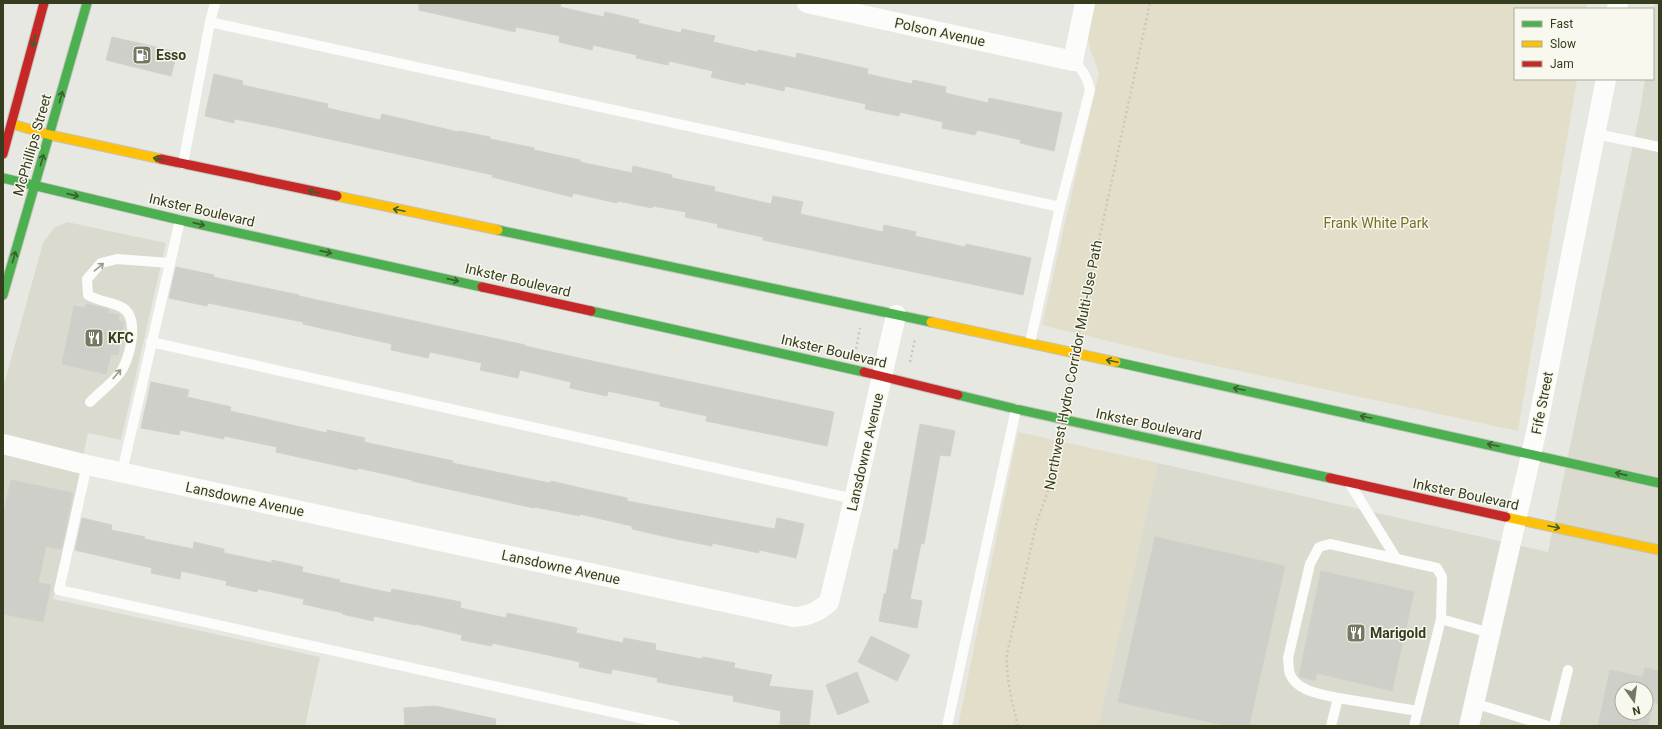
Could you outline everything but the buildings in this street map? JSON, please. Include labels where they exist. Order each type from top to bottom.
[{"type":"main road","name":"McPhillips Street","points":[[3,154],[44,3]]},
{"type":"main road","name":"McPhillips Street","points":[[3,295],[87,3]]},
{"type":"main road","points":[[12,124],[50,135],[183,164],[1030,343],[1531,453],[1659,483]]},
{"type":"main road","name":"Inkster Boulevard","points":[[3,178],[180,220],[881,376],[1063,420],[1659,550]]},
{"type":"street","name":"Polson Avenue","points":[[807,3],[1073,61]]},
{"type":"street","points":[[1073,61],[1086,3]]},
{"type":"street","name":"Fife Street","points":[[1468,726],[1531,453],[1606,80]]},
{"type":"street","name":"Lansdowne Avenue","points":[[3,444],[87,465],[794,617],[808,616],[821,609],[829,602],[896,315]]},
{"type":"lane","points":[[183,164],[210,22],[215,3]]},
{"type":"lane","points":[[210,22],[1060,207]]},
{"type":"lane","points":[[1030,343],[1060,207],[1090,90],[1087,77],[1082,69],[1073,61]]},
{"type":"lane","points":[[1596,134],[1659,147]]},
{"type":"lane","points":[[122,472],[180,220]]},
{"type":"lane","points":[[90,402],[119,374],[126,361],[133,328],[131,318],[124,308],[98,301],[88,295],[87,278],[101,263],[117,259],[170,263]]},
{"type":"lane","points":[[151,342],[854,499]]},
{"type":"lane","points":[[947,726],[1016,409]]},
{"type":"lane","points":[[87,465],[60,590],[675,726]]},
{"type":"lane","points":[[1349,483],[1396,558]]},
{"type":"lane","points":[[1414,726],[1418,711],[1441,618],[1442,577],[1436,568],[1396,558],[1330,544],[1319,547],[1310,564],[1288,658],[1289,673],[1294,681],[1305,690],[1338,698],[1418,711]]},
{"type":"lane","points":[[1441,618],[1490,633]]},
{"type":"lane","points":[[1554,726],[1568,670]]},
{"type":"lane","points":[[1331,726],[1338,698]]},
{"type":"lane","points":[[1474,703],[1548,726]]},
{"type":"path","name":"Northwest Hydro Corridor Multi-Use Path","points":[[1018,726],[1006,672],[1008,654],[1037,521],[1050,486],[1084,305],[1150,3]]},
{"type":"path","points":[[906,382],[919,320]]},
{"type":"shaded area","points":[[1655,3],[1659,3],[1659,726],[1098,726],[1158,463],[1548,552],[1640,111],[1645,80],[1654,80],[1654,12]]},
{"type":"shaded area","points":[[67,222],[166,243],[121,440],[88,433],[53,599],[320,657],[305,726],[3,726],[3,388],[43,243],[54,228]]},
{"type":"green space","name":"Frank White Park","points":[[1095,3],[1587,3],[1587,8],[1514,8],[1514,80],[1577,80],[1518,431],[1170,356],[1042,325],[1099,73],[1090,49],[1088,38]]},
{"type":"green space","points":[[1018,432],[1158,463],[1098,726],[958,726]]},
{"type":"traffic: fast","points":[[3,295],[87,3]]},
{"type":"traffic: fast","points":[[3,178],[180,220],[482,287]]},
{"type":"traffic: fast","points":[[498,230],[931,322]]},
{"type":"traffic: fast","points":[[591,311],[864,372]]},
{"type":"traffic: fast","points":[[1116,362],[1659,483]]},
{"type":"traffic: fast","points":[[958,395],[1330,478]]},
{"type":"traffic: slow","points":[[12,124],[50,135],[161,159]]},
{"type":"traffic: slow","points":[[337,196],[498,230]]},
{"type":"traffic: slow","points":[[931,322],[1116,362]]},
{"type":"traffic: slow","points":[[1506,517],[1659,550]]},
{"type":"traffic: jam","points":[[3,154],[44,3]]},
{"type":"traffic: jam","points":[[161,159],[337,196]]},
{"type":"traffic: jam","points":[[482,287],[591,311]]},
{"type":"traffic: jam","points":[[864,372],[958,395]]},
{"type":"traffic: jam","points":[[1330,478],[1506,517]]},
{"type":"place","name":"Esso","points":[[142,55]]},
{"type":"place","name":"KFC","points":[[94,338]]},
{"type":"place","name":"Marigold","points":[[1356,633]]}]
